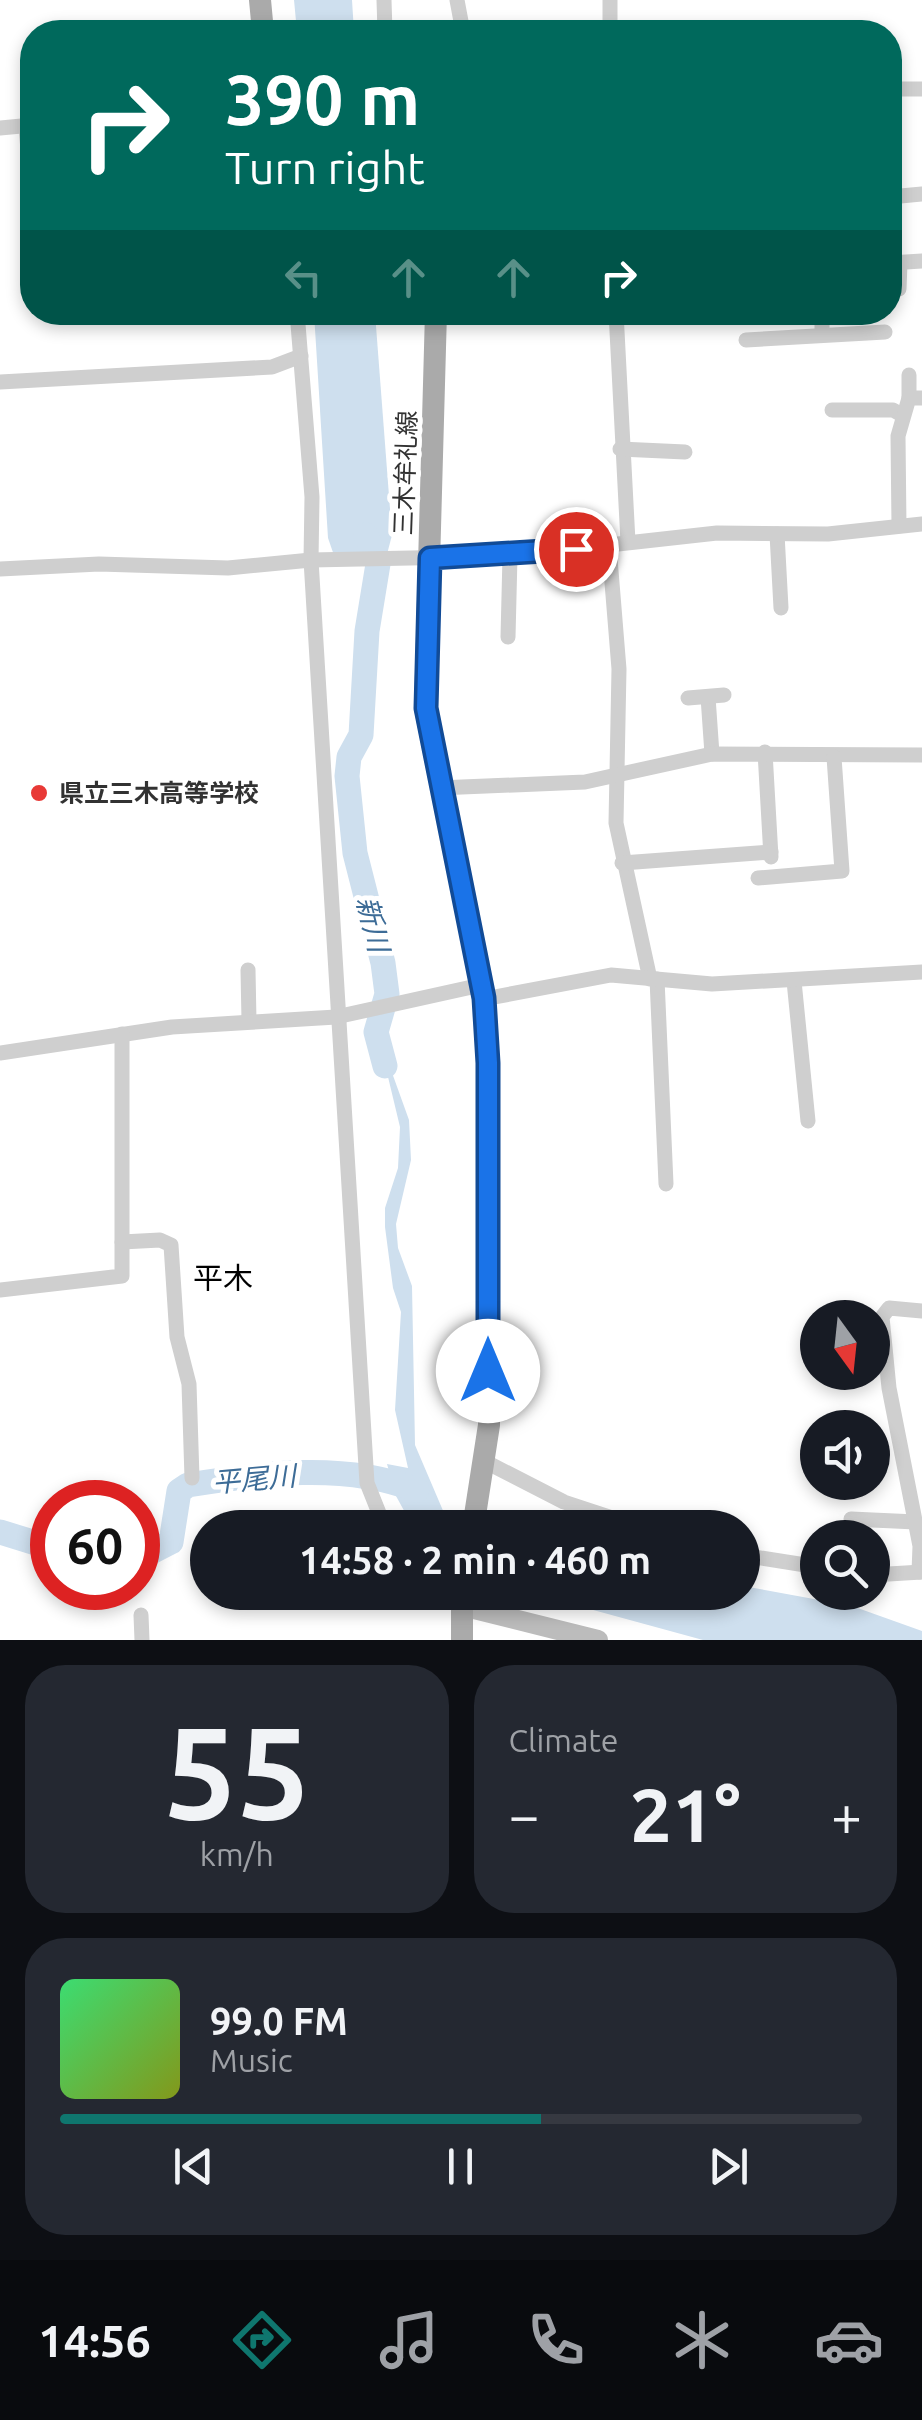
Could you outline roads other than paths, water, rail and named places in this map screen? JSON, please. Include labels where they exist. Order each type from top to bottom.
[{"type":"main road","name":"三木牟礼線","points":[[435,325],[419,558],[426,708],[438,788],[482,992],[488,1063],[485,1467],[476,1510]]},
{"type":"main road","points":[[462,1610],[462,1640]]},
{"type":"street","points":[[298,325],[312,498],[311,560],[367,1484],[378,1510]]},
{"type":"street","points":[[616,325],[620,450],[628,542]]},
{"type":"street","points":[[822,325],[822,334]]},
{"type":"street","points":[[746,340],[885,332]]},
{"type":"street","points":[[0,382],[272,368],[301,356]]},
{"type":"street","points":[[899,526],[902,415],[916,398],[909,375]]},
{"type":"street","points":[[832,410],[892,410],[902,415]]},
{"type":"street","points":[[620,450],[685,452]]},
{"type":"street","points":[[0,569],[99,564],[228,568],[311,560],[510,556],[717,533],[828,534],[922,524]]},
{"type":"street","points":[[777,534],[781,608]]},
{"type":"street","points":[[609,546],[619,669],[620,774],[616,823],[622,863],[653,979],[666,1184]]},
{"type":"street","points":[[508,637],[510,556]]},
{"type":"street","points":[[688,698],[716,696],[712,754]]},
{"type":"street","points":[[764,752],[770,852],[765,877],[842,871],[834,757]]},
{"type":"street","points":[[438,788],[585,782],[712,754],[922,755]]},
{"type":"street","points":[[622,863],[770,852]]},
{"type":"street","points":[[248,970],[248,1020]]},
{"type":"street","points":[[0,1054],[122,1034],[248,1020],[341,1016],[429,996],[612,975],[712,984],[922,972]]},
{"type":"street","points":[[794,981],[808,1120]]},
{"type":"street","points":[[0,1290],[122,1276],[122,1034]]},
{"type":"street","points":[[122,1242],[160,1240],[171,1246],[177,1337],[189,1384],[192,1478]]},
{"type":"street","points":[[890,1574],[920,1572],[916,1491],[889,1388],[882,1317],[889,1308],[922,1310]]},
{"type":"street","points":[[485,1467],[588,1510]]},
{"type":"street","points":[[851,1519],[916,1522]]},
{"type":"street","points":[[760,1558],[800,1564]]},
{"type":"street","points":[[498,1610],[598,1640]]},
{"type":"street","points":[[141,1615],[142,1640]]},
{"type":"water","points":[[294,0],[352,0],[353,20],[296,20]]},
{"type":"water","points":[[315,325],[376,325],[392,535],[385,562],[337,564],[328,538]]},
{"type":"water","points":[[377,1031],[409,1120],[411,1160],[396,1224],[398,1248],[412,1286],[415,1445],[443,1510],[404,1510],[387,1464],[408,1468],[395,1410],[401,1312],[393,1288],[385,1227],[385,1208],[398,1168],[400,1127]]},
{"type":"water","points":[[760,1589],[800,1596],[800,1610],[863,1610],[922,1631],[922,1640],[703,1640],[593,1610],[760,1610]]},
{"type":"waterway","name":"新川","points":[[366,535],[378,564],[367,631],[361,735],[349,757],[347,776],[355,853],[383,963],[387,994],[376,1032],[385,1066]]},
{"type":"waterway","name":"平尾川","points":[[160,1548],[171,1542],[179,1491],[188,1485],[303,1472],[361,1476],[417,1490]]},
{"type":"waterway","name":"平尾川","points":[[0,1532],[30,1541]]},
{"type":"place","name":"県立三木高等学校","points":[[39,793]]},
{"type":"district","name":"平木","points":[[223,1279]]}]
